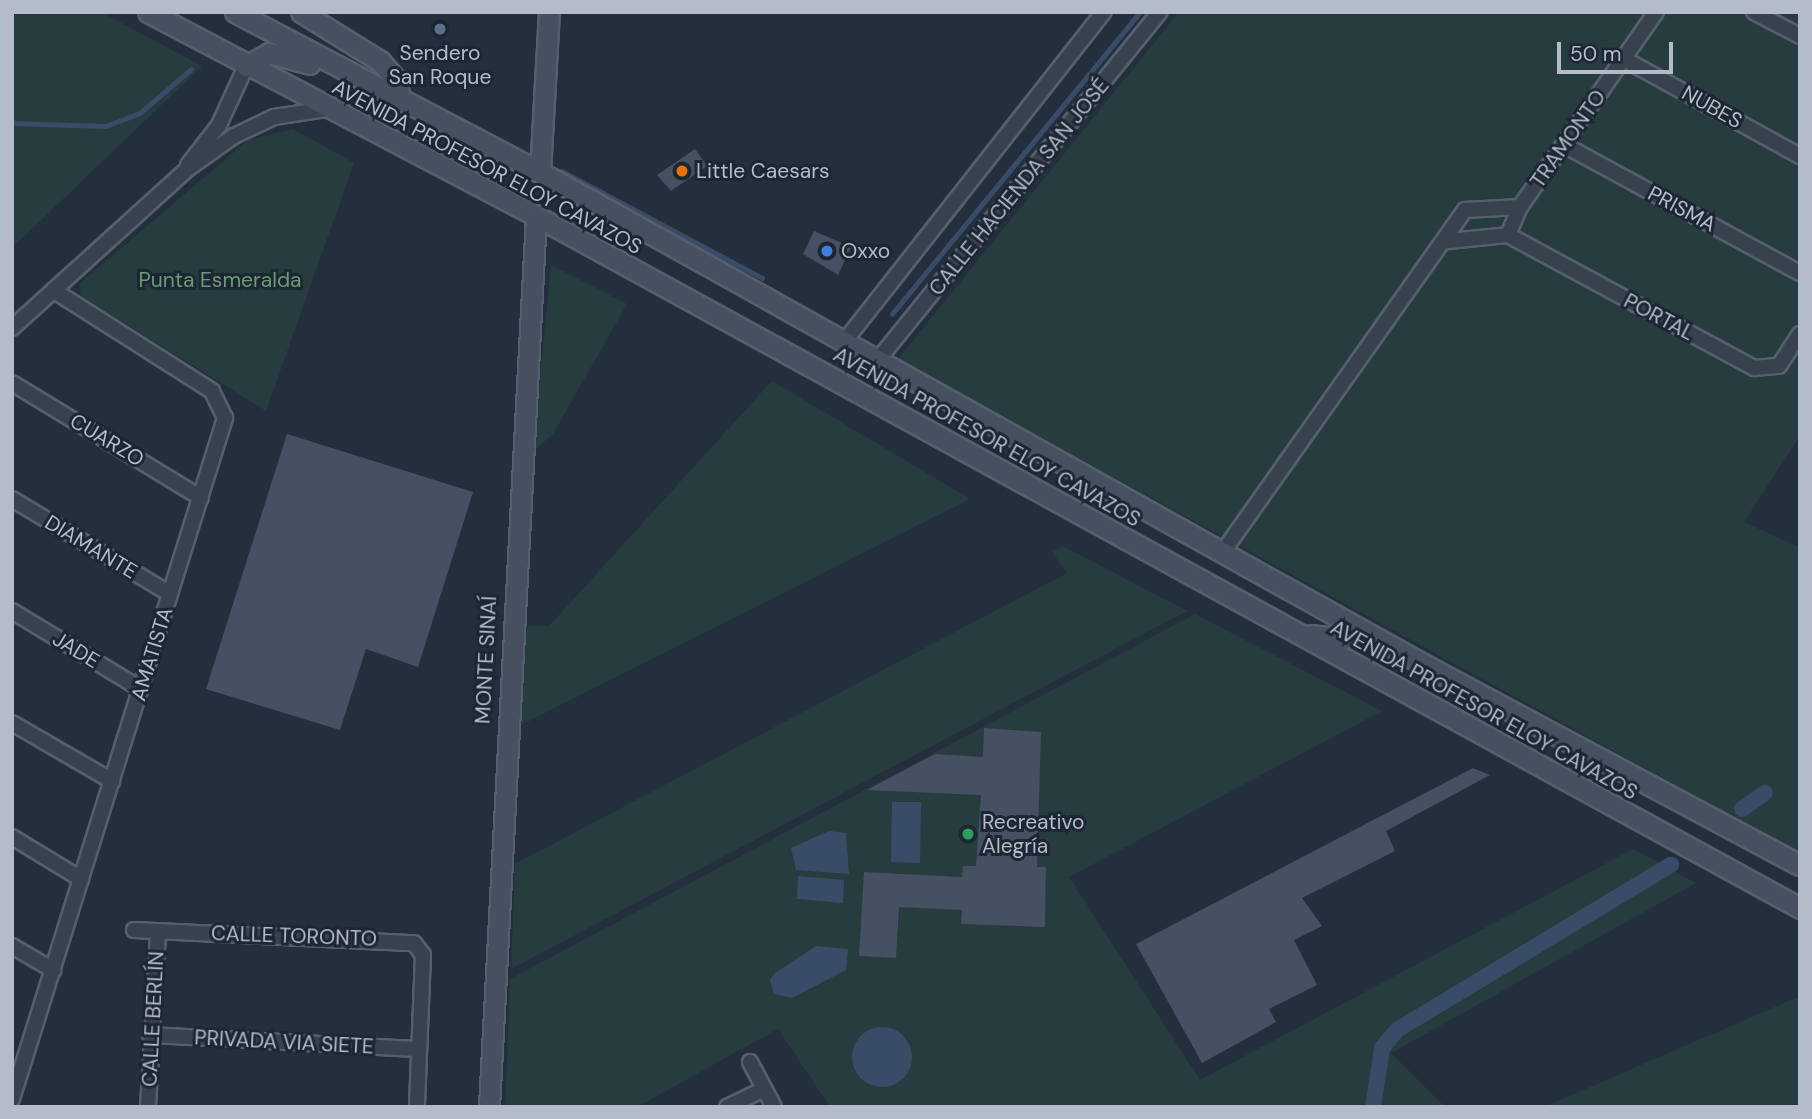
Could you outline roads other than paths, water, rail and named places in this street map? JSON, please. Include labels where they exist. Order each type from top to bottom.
[{"type":"main road","name":"AVENIDA PROFESOR ELOY CAVAZOS","points":[[148,12],[327,109],[536,216],[1800,908]]},
{"type":"main road","name":"AVENIDA PROFESOR ELOY CAVAZOS","points":[[235,12],[335,68],[540,173],[1423,664],[1800,865]]},
{"type":"main road","points":[[301,12],[380,61],[395,78],[401,101]]},
{"type":"main road","points":[[540,173],[549,12]]},
{"type":"main road","points":[[246,66],[269,53],[335,68]]},
{"type":"main road","name":"MONTE SINAÍ","points":[[489,1107],[536,216]]},
{"type":"main road","points":[[1290,629],[1337,640],[1352,624]]},
{"type":"main road","points":[[1361,669],[1362,655],[1371,649],[1423,664]]},
{"type":"street","name":"CALLE HACIENDA SAN JOSÉ","points":[[844,342],[1104,12]]},
{"type":"street","name":"CALLE HACIENDA SAN JOSÉ","points":[[877,361],[1160,12]]},
{"type":"street","name":"TRAMONTO","points":[[1508,235],[1520,207],[1656,12]]},
{"type":"street","points":[[1754,12],[1800,36]]},
{"type":"street","name":"NUBES","points":[[1624,59],[1800,156]]},
{"type":"street","points":[[186,170],[219,125],[246,66]]},
{"type":"street","points":[[12,328],[186,170],[252,125],[327,109]]},
{"type":"street","name":"PRISMA","points":[[1564,145],[1800,273]]},
{"type":"street","points":[[1222,553],[1448,241],[1465,210],[1520,207]]},
{"type":"street","points":[[1448,241],[1508,235]]},
{"type":"street","name":"PORTAL","points":[[1508,235],[1754,368],[1779,366],[1800,334]]},
{"type":"street","name":"AMATISTA","points":[[12,1099],[17,1066],[53,970],[225,418],[219,397],[53,290]]},
{"type":"street","name":"CUARZO","points":[[12,383],[201,498]]},
{"type":"street","name":"DIAMANTE","points":[[12,499],[170,594]]},
{"type":"street","name":"JADE","points":[[12,611],[141,689]]},
{"type":"street","points":[[12,723],[112,781]]},
{"type":"street","points":[[12,838],[81,879]]},
{"type":"street","name":"CALLE TORONTO","points":[[134,930],[404,940],[423,955],[419,1049]]},
{"type":"street","name":"CALLE BERLÍN","points":[[148,1107],[150,1035],[158,932]]},
{"type":"street","points":[[12,946],[53,970]]},
{"type":"street","name":"PRIVADA VIA SIETE","points":[[150,1035],[419,1049]]},
{"type":"street","points":[[417,1107],[419,1049]]},
{"type":"street","points":[[750,1062],[774,1107]]},
{"type":"street","points":[[727,1107],[764,1089]]},
{"type":"water","points":[[892,802],[921,802],[920,863],[891,862]]},
{"type":"water","points":[[829,831],[846,833],[849,874],[796,870],[791,848]]},
{"type":"water","points":[[798,876],[844,880],[843,903],[797,899]]},
{"type":"water","points":[[816,946],[848,949],[846,970],[792,998],[774,994],[770,980],[775,973]]},
{"type":"water","points":[[876,1027],[888,1027],[907,1040],[912,1057],[910,1069],[899,1082],[888,1087],[876,1087],[857,1074],[852,1063],[852,1051],[865,1032]]},
{"type":"waterway","points":[[892,314],[1140,12]]},
{"type":"waterway","points":[[12,123],[106,126],[140,113],[191,69]]},
{"type":"waterway","points":[[562,171],[762,278]]},
{"type":"waterway","points":[[1742,809],[1765,793]]},
{"type":"waterway","points":[[1373,1107],[1382,1048],[1397,1030],[1671,865]]},
{"type":"place","name":"Sendero San Roque","points":[[440,29]]},
{"type":"place","name":"Little Caesars","points":[[682,171]]},
{"type":"place","name":"Oxxo","points":[[827,251]]},
{"type":"place","name":"Recreativo Alegría","points":[[968,834]]},
{"type":"park label","name":"Punta Esmeralda","points":[[220,280]]}]
